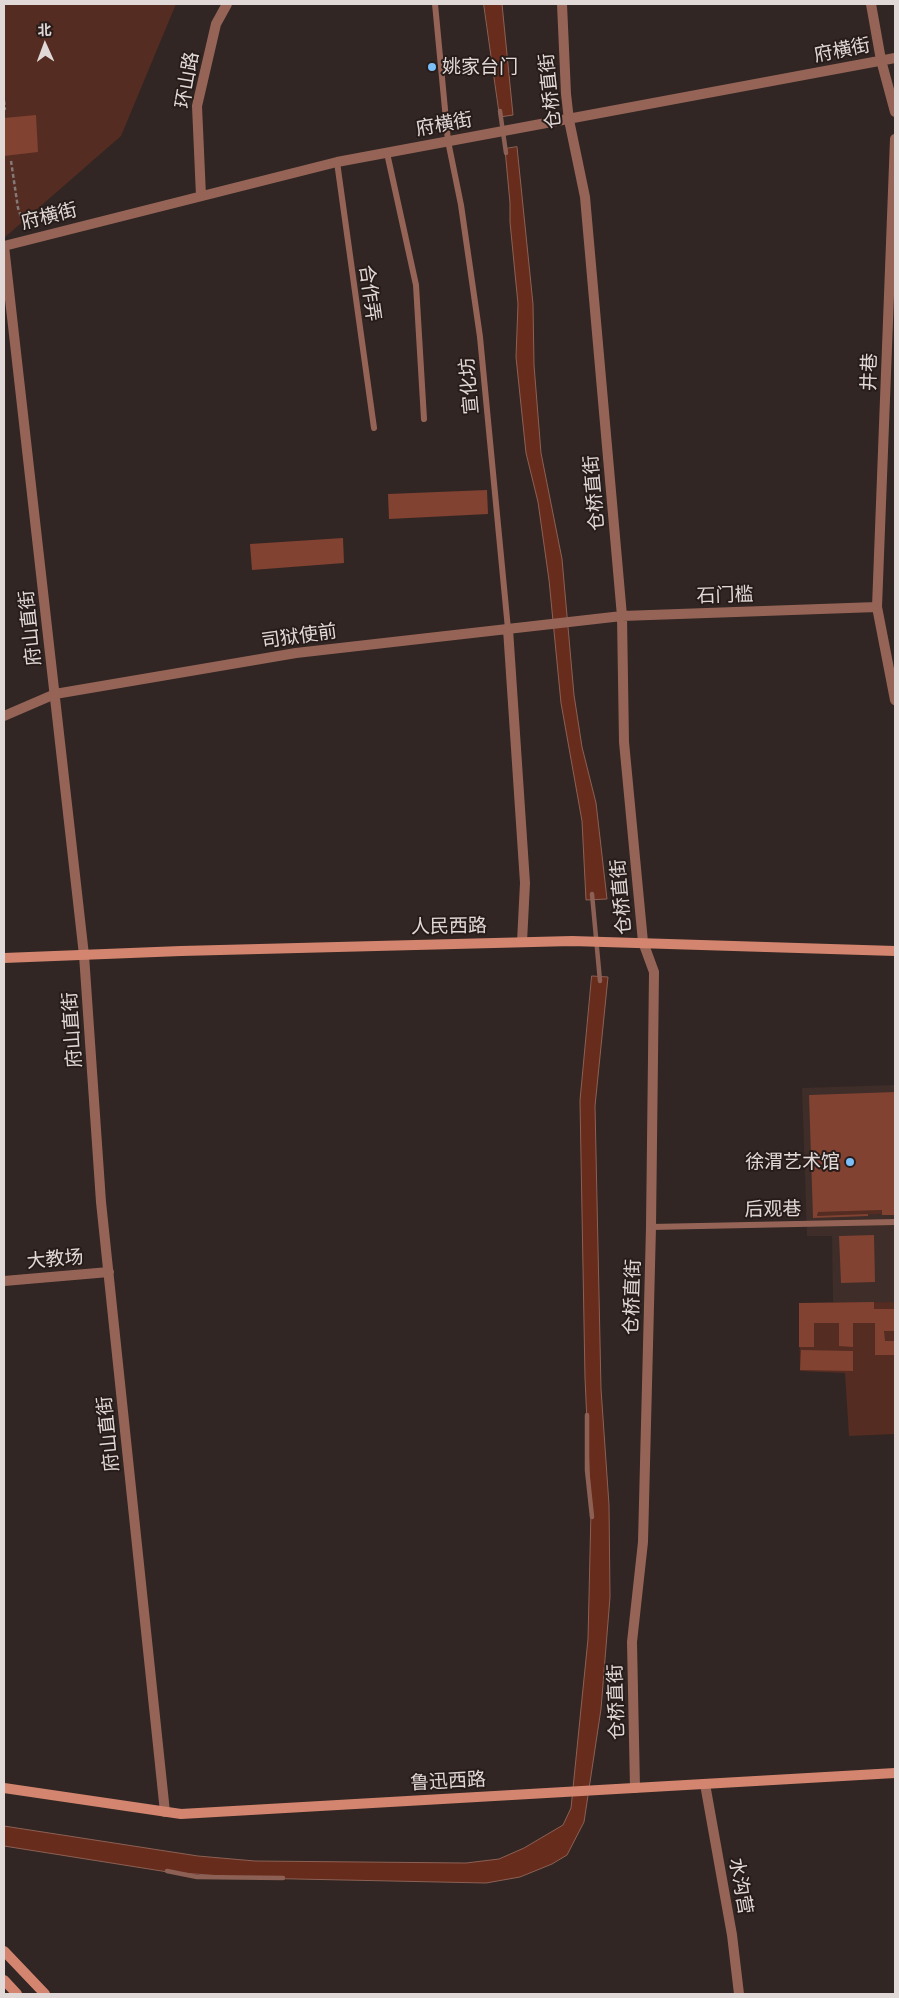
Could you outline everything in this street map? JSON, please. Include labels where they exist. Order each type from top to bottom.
[{"type":"main road","name":"人民西路","points":[[4,958],[572,941],[895,951]]},
{"type":"main road","name":"鲁迅西路","points":[[4,1788],[181,1814],[895,1773]]},
{"type":"main road","points":[[4,1951],[45,1994]]},
{"type":"main road","points":[[4,1980],[17,1994]]},
{"type":"street","name":"环山路","points":[[201,196],[197,106],[216,24],[227,4]]},
{"type":"street","name":"仓桥直街","points":[[562,4],[566,94],[569,120],[585,197],[622,616],[624,742],[643,942],[654,972],[651,1227],[643,1542],[632,1642],[635,1788]]},
{"type":"street","points":[[872,4],[881,60],[895,112]]},
{"type":"street","name":"府横街","points":[[4,246],[337,162],[895,58]]},
{"type":"street","name":"井巷","points":[[895,139],[877,607],[895,700]]},
{"type":"street","name":"府山直街","points":[[4,246],[84,955],[101,1202],[166,1812]]},
{"type":"street","name":"石门槛","points":[[550,624],[622,616],[877,607]]},
{"type":"street","name":"司狱使前","points":[[4,716],[55,694],[296,653],[550,624]]},
{"type":"street","points":[[508,629],[525,883],[522,942]]},
{"type":"street","name":"大教场","points":[[4,1282],[109,1272]]},
{"type":"street","name":"水沟营","points":[[705,1784],[732,1935],[739,1994]]},
{"type":"lane","name":"宣化坊","points":[[435,4],[448,142],[461,205],[480,337],[508,629]]},
{"type":"lane","points":[[387,153],[416,285],[424,419]]},
{"type":"lane","name":"合作弄","points":[[337,162],[374,428]]},
{"type":"lane","name":"后观巷","points":[[651,1227],[895,1222]]},
{"type":"path","points":[[4,101],[5,110]]},
{"type":"path","points":[[11,161],[18,208],[30,239]]},
{"type":"shaded area","points":[[4,4],[176,4],[121,136],[4,238]]},
{"type":"shaded area","points":[[484,4],[502,4],[513,115],[500,117]]},
{"type":"shaded area","points":[[517,147],[533,304],[534,365],[541,453],[562,559],[574,695],[582,747],[596,803],[607,899],[586,900],[582,821],[561,703],[549,580],[538,502],[526,453],[516,357],[518,304],[505,149]]},
{"type":"shaded area","points":[[592,976],[608,977],[595,1106],[601,1389],[609,1505],[610,1597],[601,1709],[584,1822],[567,1855],[552,1864],[520,1877],[486,1883],[249,1878],[168,1872],[4,1846],[4,1826],[198,1856],[255,1861],[466,1863],[499,1859],[524,1848],[563,1825],[571,1808],[588,1639],[591,1511],[585,1378],[580,1101]]},
{"type":"shaded area","name":"徐渭艺术馆","points":[[895,1085],[895,1302],[833,1302],[832,1236],[807,1236],[802,1088]]},
{"type":"shaded area","points":[[882,1210],[882,1214],[817,1216],[818,1212]]},
{"type":"shaded area","points":[[895,1302],[895,1434],[849,1436],[845,1373],[800,1371],[799,1303]]},
{"type":"building","points":[[36,115],[38,152],[4,156],[4,118]]},
{"type":"building","points":[[487,490],[488,514],[389,519],[388,494]]},
{"type":"building","points":[[343,538],[344,563],[252,570],[250,544]]},
{"type":"building","points":[[895,1092],[895,1215],[882,1215],[882,1210],[818,1212],[817,1216],[868,1214],[868,1216],[813,1218],[809,1095]]},
{"type":"building","points":[[874,1235],[875,1282],[841,1283],[839,1236]]},
{"type":"building","points":[[874,1302],[874,1309],[895,1309],[895,1331],[884,1331],[885,1341],[895,1341],[895,1355],[875,1355],[875,1323],[853,1323],[853,1347],[839,1346],[839,1323],[814,1323],[814,1347],[799,1347],[799,1303]]},
{"type":"building","points":[[801,1350],[853,1351],[853,1371],[800,1370]]},
{"type":"waterway","points":[[500,111],[506,153]]},
{"type":"waterway","points":[[592,894],[600,981]]},
{"type":"waterway","points":[[587,1415],[587,1470],[592,1517]]},
{"type":"waterway","points":[[167,1871],[197,1877],[283,1878]]},
{"type":"place","name":"姚家台门","points":[[432,67]]},
{"type":"place","name":"徐渭艺术馆","points":[[850,1162]]}]
